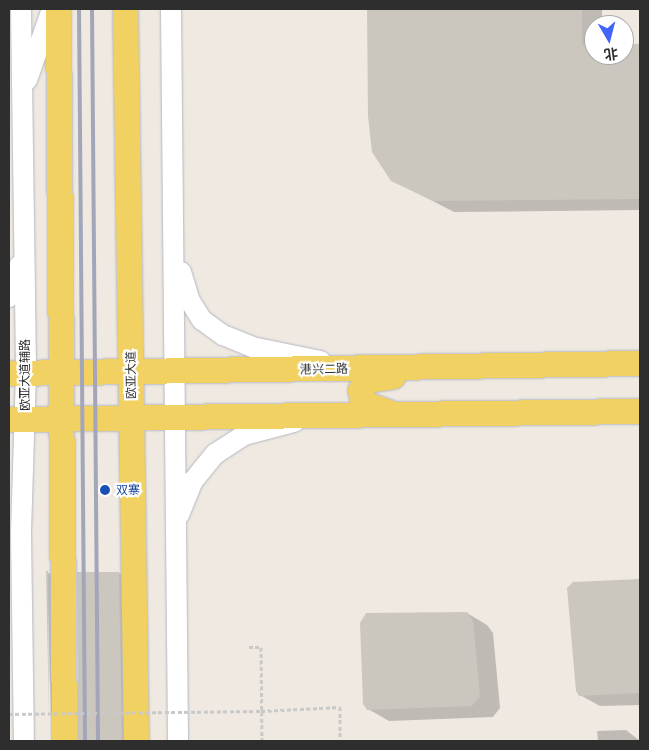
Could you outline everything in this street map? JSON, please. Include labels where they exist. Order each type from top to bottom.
[{"type":"main road","points":[[58,9],[59,373],[64,741]]},
{"type":"main road","name":"欧亚大道","points":[[125,9],[136,741]]},
{"type":"main road","name":"港兴二路","points":[[18,373],[176,372],[640,363]]},
{"type":"main road","points":[[409,415],[378,410],[363,403],[360,397],[363,384],[368,380],[457,366]]},
{"type":"main road","points":[[17,419],[321,417],[640,411]]},
{"type":"street","name":"欧亚大道辅路","points":[[21,9],[24,230],[17,419],[24,741]]},
{"type":"street","points":[[22,94],[52,9]]},
{"type":"street","points":[[171,9],[176,372],[174,537],[178,741]]},
{"type":"street","points":[[9,297],[17,275],[24,230]]},
{"type":"street","points":[[174,234],[181,274],[190,301],[202,320],[222,335],[252,347],[368,368]]},
{"type":"street","points":[[174,537],[182,504],[192,481],[215,454],[244,435],[321,417]]},
{"type":"street","points":[[9,489],[21,534]]},
{"type":"path","points":[[248,646],[261,646],[262,741]]},
{"type":"path","points":[[9,714],[261,711],[340,707],[340,741]]},
{"type":"building","points":[[367,9],[582,9],[584,65],[634,65],[634,44],[640,44],[640,199],[433,201],[391,181],[372,152],[368,116]]},
{"type":"building","points":[[46,571],[48,571],[49,713]]},
{"type":"building","points":[[77,572],[119,572],[122,741],[78,741]]},
{"type":"building","points":[[640,579],[640,693],[579,696],[576,691],[567,588],[573,582]]},
{"type":"building","points":[[467,612],[473,621],[480,696],[472,706],[367,710],[363,704],[360,623],[366,613]]},
{"type":"railway","points":[[79,9],[85,741]]},
{"type":"railway","points":[[92,9],[98,741]]},
{"type":"place","name":"双寨","points":[[105,490]]}]
